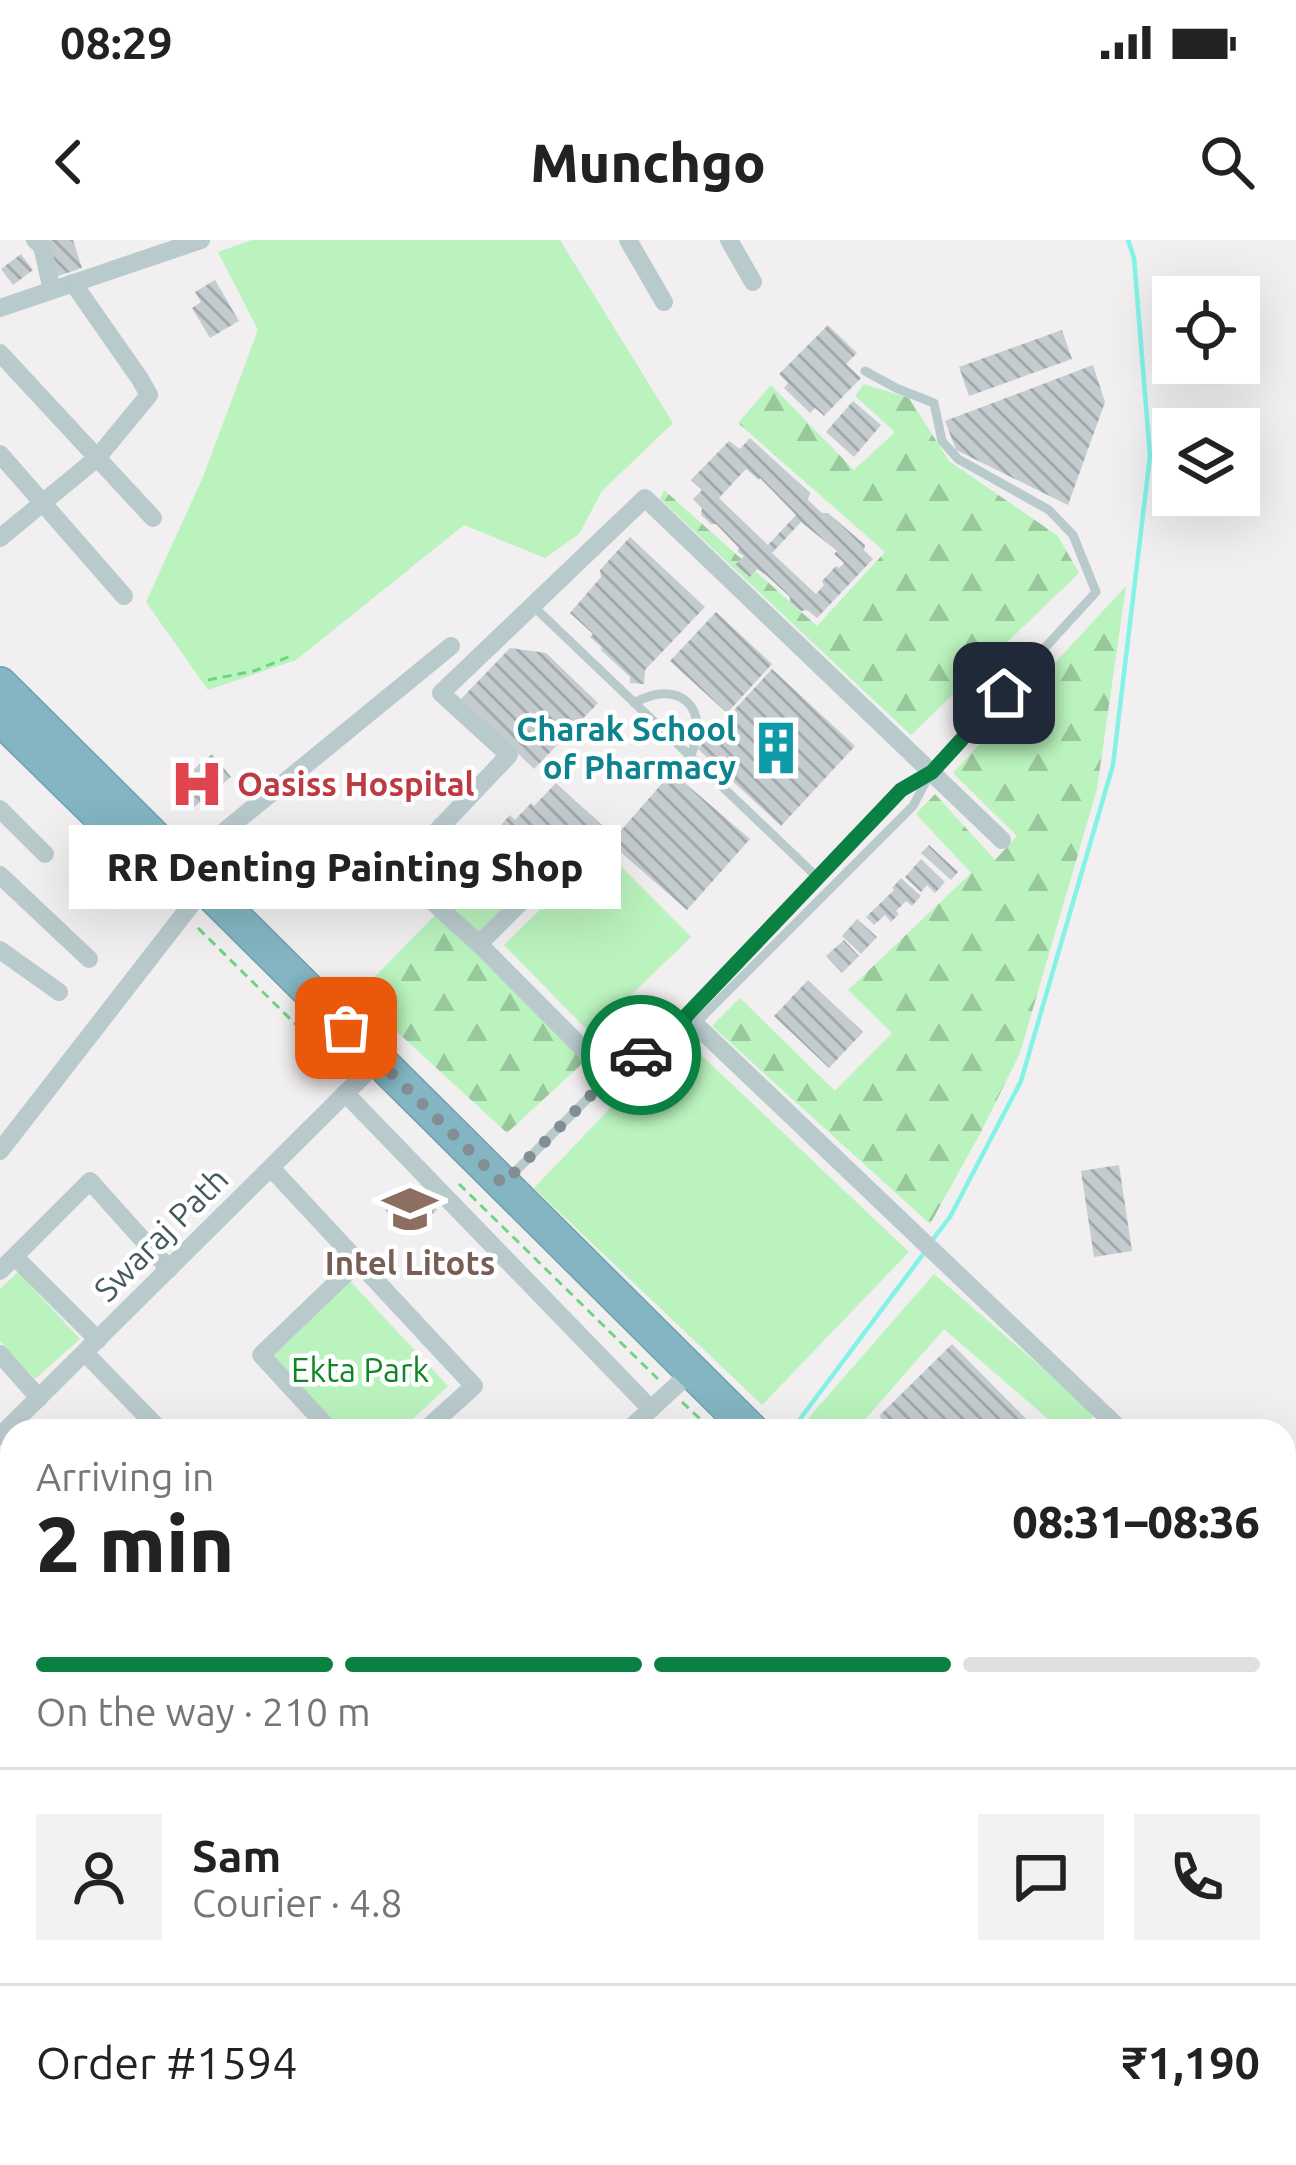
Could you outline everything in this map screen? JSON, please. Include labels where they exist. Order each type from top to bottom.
[{"type":"highway","points":[[0,684],[503,1184],[715,1419]]},
{"type":"highway","points":[[5,734],[187,909],[355,1084],[680,1382],[734,1419]]},
{"type":"street","points":[[35,240],[42,246],[52,290]]},
{"type":"street","points":[[0,308],[201,240]]},
{"type":"street","points":[[628,240],[664,302]]},
{"type":"street","points":[[729,240],[753,282]]},
{"type":"street","points":[[0,538],[97,458],[149,395],[73,283]]},
{"type":"street","points":[[0,353],[153,518]]},
{"type":"street","points":[[0,454],[124,596]]},
{"type":"street","points":[[610,1076],[479,944],[399,872],[509,755],[441,693],[645,498],[1002,840]]},
{"type":"street","points":[[182,866],[451,646]]},
{"type":"street","points":[[0,809],[45,854]]},
{"type":"street","points":[[441,826],[519,904],[479,944]]},
{"type":"street","points":[[0,874],[89,959]]},
{"type":"street","points":[[0,1151],[187,909]]},
{"type":"street","points":[[0,950],[59,992]]},
{"type":"street","points":[[688,1025],[1108,1419]]},
{"type":"street","points":[[355,1084],[651,1409]]},
{"type":"street","name":"Swaraj Path","points":[[17,1419],[355,1084]]},
{"type":"street","points":[[271,1168],[474,1386],[437,1419]]},
{"type":"street","points":[[151,1419],[92,1346],[7,1264],[91,1181],[170,1269]]},
{"type":"street","points":[[320,1419],[261,1355],[358,1262]]},
{"type":"street","points":[[0,1354],[39,1398]]},
{"type":"street","points":[[640,1419],[680,1382]]},
{"type":"lane","points":[[503,1184],[610,1076],[688,1025],[913,806],[932,772],[1096,592],[1073,535],[1049,510],[958,459],[942,441],[934,404],[865,370]]},
{"type":"lane","points":[[532,605],[818,878]]},
{"type":"lane","points":[[634,703],[649,694],[666,692],[692,706],[698,721],[690,757]]},
{"type":"lane","points":[[688,1025],[686,1016],[901,790],[932,772]]},
{"type":"path","points":[[208,680],[293,656]]},
{"type":"path","points":[[119,850],[187,909],[355,1084]]},
{"type":"path","points":[[455,1180],[680,1382],[704,1419]]},
{"type":"green space","points":[[252,240],[560,240],[673,423],[602,491],[579,534],[545,558],[464,525],[296,660],[208,690],[146,602],[203,477],[258,330],[218,252]]},
{"type":"green space","points":[[864,384],[909,398],[949,461],[1058,536],[1079,573],[911,735],[660,499],[664,490],[817,626],[885,552],[738,423],[771,385],[854,470],[895,432],[855,396]]},
{"type":"green space","points":[[1126,586],[1097,789],[1020,1053],[930,1224],[712,1026],[740,998],[835,1091],[892,1033],[848,990],[971,873],[916,814],[935,794],[995,860],[1017,836],[953,773]]},
{"type":"green space","points":[[445,838],[507,902],[480,937],[416,876],[414,866]]},
{"type":"green space","points":[[603,848],[691,937],[591,1034],[504,945]]},
{"type":"green space","points":[[437,913],[584,1062],[507,1133],[357,995]]},
{"type":"green space","points":[[680,1035],[909,1252],[762,1405],[534,1188]]},
{"type":"green space","points":[[18,1272],[80,1339],[35,1379],[0,1341],[0,1289]]},
{"type":"green space","points":[[934,1274],[1095,1414],[1091,1419],[1048,1419],[944,1329],[865,1419],[807,1419]]},
{"type":"green space","name":"Ekta Park","points":[[350,1281],[448,1386],[413,1419],[332,1419],[271,1355]]},
{"type":"building","points":[[73,240],[82,268],[55,277],[45,242]]},
{"type":"building","points":[[21,254],[33,270],[13,285],[1,269]]},
{"type":"building","points":[[215,280],[239,321],[210,338],[192,308],[201,302],[195,292]]},
{"type":"building","points":[[828,325],[857,353],[846,364],[861,378],[824,416],[815,408],[810,413],[784,388],[788,383],[779,374]]},
{"type":"building","points":[[1062,330],[1072,359],[969,396],[959,367]]},
{"type":"building","points":[[1093,365],[1105,402],[1068,505],[956,450],[945,421]]},
{"type":"building","points":[[853,401],[881,425],[854,457],[826,432]]},
{"type":"building","points":[[750,438],[810,493],[808,500],[865,545],[873,559],[817,618],[801,611],[757,569],[750,577],[735,565],[744,556],[739,548],[701,515],[702,508],[693,499],[702,490],[691,480],[729,441],[740,449]],"holes":[[[746,469],[796,515],[768,545],[719,498]],[[801,522],[837,551],[834,554],[844,563],[822,581],[816,594],[772,553]]]},
{"type":"building","points":[[630,537],[705,607],[645,670],[644,684],[630,683],[630,677],[570,613]]},
{"type":"building","points":[[716,612],[772,664],[727,713],[670,661]]},
{"type":"building","points":[[510,648],[546,653],[598,703],[534,769],[461,699]]},
{"type":"building","name":"Charak School of Pharmacy","points":[[772,669],[855,746],[781,826],[698,749]]},
{"type":"building","points":[[212,754],[231,777],[193,808],[175,785]]},
{"type":"building","points":[[672,772],[750,839],[687,910],[610,843]]},
{"type":"building","points":[[556,783],[603,826],[551,882],[546,878],[530,895],[518,884],[529,872],[525,868],[509,885],[496,873],[510,858],[505,854],[498,861],[485,850],[510,815],[515,820]]},
{"type":"building","points":[[929,845],[958,872],[951,880],[921,853]]},
{"type":"building","points":[[921,859],[945,882],[935,893],[927,885],[921,892],[905,877]]},
{"type":"building","points":[[901,878],[921,896],[912,906],[906,901],[891,922],[885,915],[874,925],[866,917]]},
{"type":"building","points":[[857,919],[877,937],[861,954],[842,936]]},
{"type":"building","points":[[844,940],[859,956],[842,973],[826,956]]},
{"type":"building","points":[[808,980],[863,1032],[829,1068],[774,1016]]},
{"type":"building","points":[[1119,1165],[1132,1251],[1094,1257],[1081,1171]]},
{"type":"building","points":[[415,1184],[437,1210],[406,1235],[385,1210]]},
{"type":"building","points":[[952,1344],[1026,1419],[882,1419],[879,1416]]},
{"type":"waterway","points":[[930,1243],[950,1217],[1021,1081],[1113,765],[1150,456],[1134,258],[1128,240]]},
{"type":"waterway","points":[[800,1419],[924,1253]]},
{"type":"way so far","points":[[346,1028],[503,1184],[610,1076],[641,1055]]},
{"type":"place","name":"Charak School of Pharmacy","points":[[776,748]]},
{"type":"place","name":"Oasiss Hospital","points":[[197,784]]},
{"type":"place","name":"RR Denting Painting Shop","points":[[346,1028]]},
{"type":"place","name":"Intel Litots","points":[[410,1209]]},
{"type":"route","points":[[641,1055],[682,1027],[686,1016],[901,790],[932,772],[1004,693]]}]
